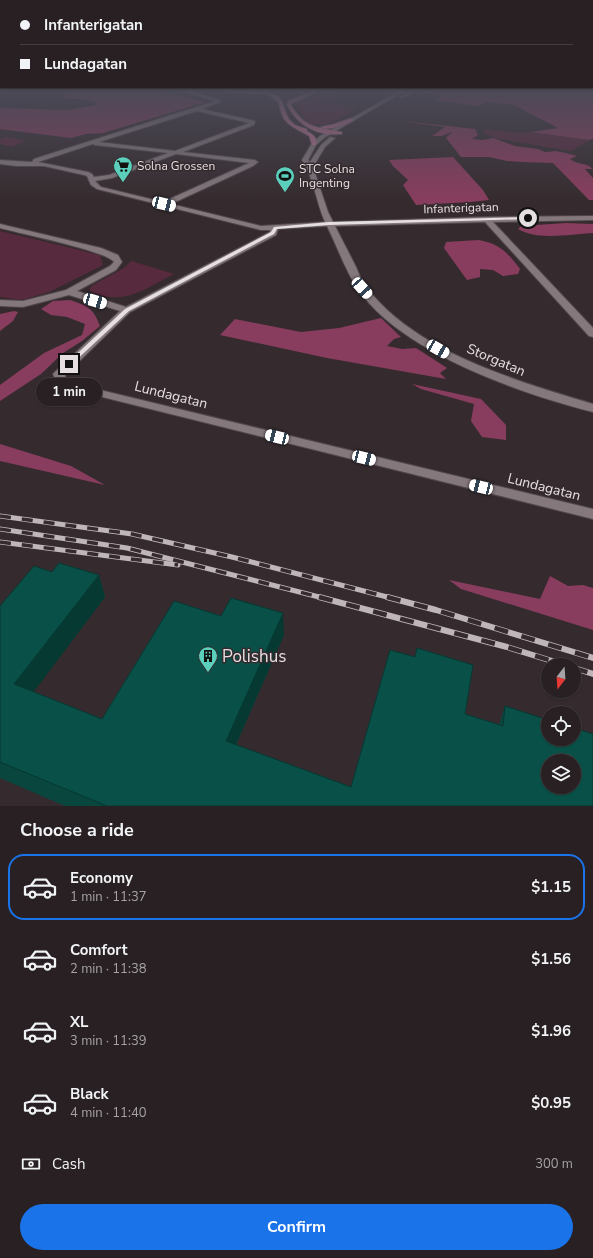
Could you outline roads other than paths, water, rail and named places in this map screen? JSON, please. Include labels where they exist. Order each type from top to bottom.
[{"type":"main road","points":[[295,127],[313,136],[314,144]]},
{"type":"main road","points":[[309,127],[334,134]]},
{"type":"main road","points":[[312,128],[329,127]]},
{"type":"main road","points":[[301,130],[334,134]]},
{"type":"street","points":[[34,164],[36,160],[140,127]]},
{"type":"street","points":[[91,179],[110,177],[245,127]]},
{"type":"street","points":[[310,167],[323,146],[343,127]]},
{"type":"street","points":[[314,144],[347,127]]},
{"type":"street","points":[[91,142],[255,162],[164,204]]},
{"type":"street","name":"Storgatan","points":[[314,144],[305,160],[310,167],[324,212],[362,288],[382,311],[406,331],[449,355],[509,382],[593,408]]},
{"type":"street","points":[[0,162],[16,164],[44,164],[86,173],[93,184],[99,188],[261,228],[329,224]]},
{"type":"street","name":"Infanterigatan","points":[[329,224],[486,219],[593,218]]},
{"type":"street","points":[[486,219],[593,334]]},
{"type":"street","points":[[0,226],[98,250],[114,257],[118,262],[113,268],[68,292],[23,304],[0,303]]},
{"type":"street","name":"Lundagatan","points":[[275,228],[272,233],[127,310],[59,374],[62,384],[593,514]]},
{"type":"street","points":[[68,292],[127,310]]},
{"type":"railway","points":[[0,516],[132,534],[232,557],[391,598]]},
{"type":"railway","points":[[0,529],[127,548],[323,598]]},
{"type":"railway","points":[[0,542],[178,565]]},
{"type":"railway","points":[[319,597],[507,647],[542,658]]},
{"type":"railway","points":[[387,597],[436,610],[593,658]]},
{"type":"railway","points":[[581,670],[593,674]]},
{"type":"place","name":"Solna Grossen","points":[[123,183]]},
{"type":"place","name":"STC Solna Ingenting","points":[[285,193]]},
{"type":"place","name":"Polishus","points":[[208,673]]}]
